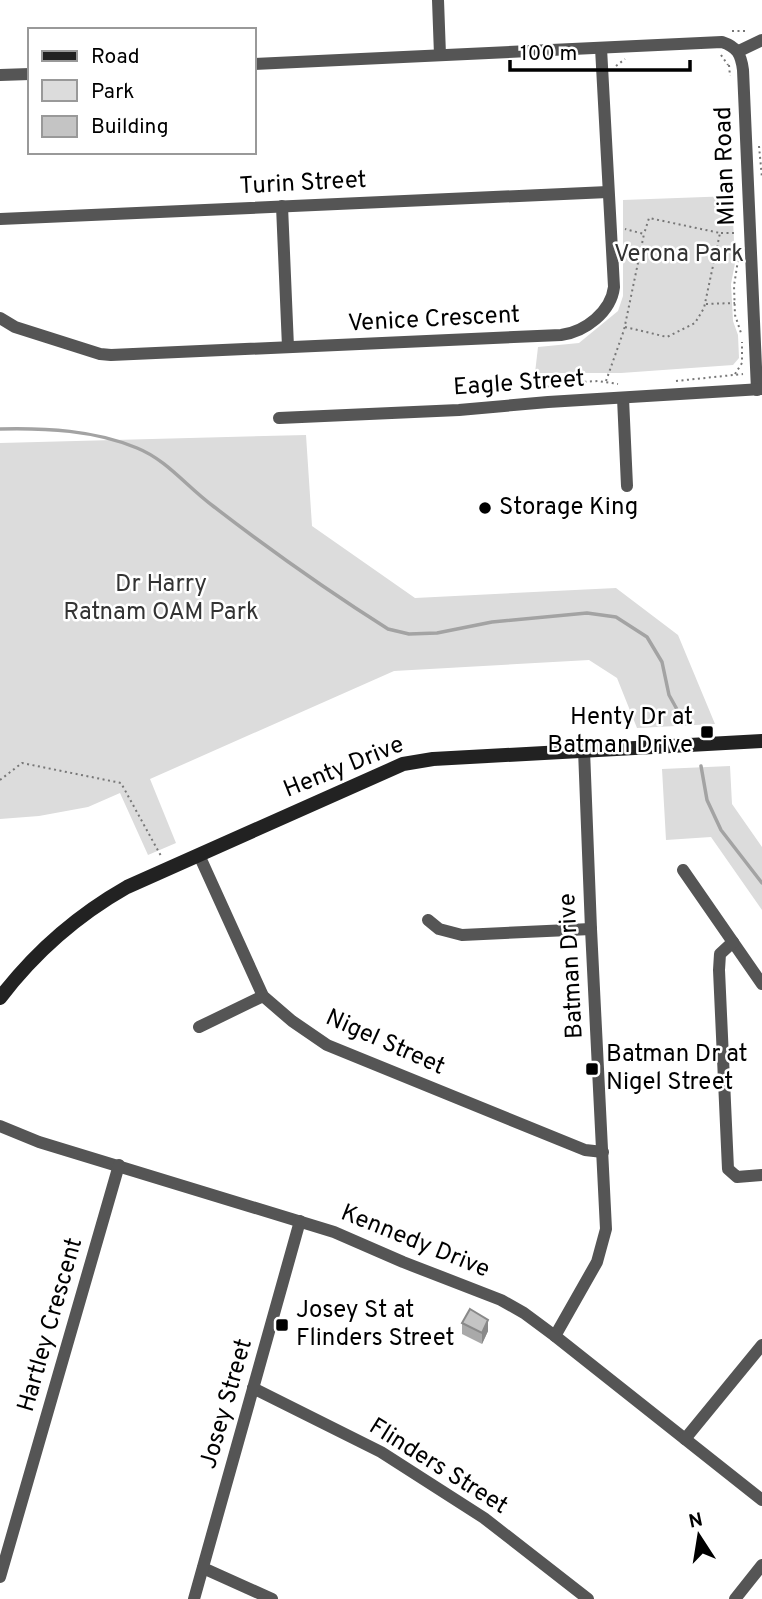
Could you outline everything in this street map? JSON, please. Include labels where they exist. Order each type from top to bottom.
[{"type":"street","points":[[438,0],[440,55]]},
{"type":"street","points":[[256,64],[722,43],[741,57],[762,40]]},
{"type":"street","name":"Venice Crescent","points":[[0,318],[15,327],[100,354],[561,335],[579,331],[603,312],[612,297],[601,48]]},
{"type":"street","name":"Milan Road","points":[[741,57],[756,373],[759,389]]},
{"type":"street","points":[[0,75],[28,74]]},
{"type":"street","name":"Turin Street","points":[[0,219],[608,192]]},
{"type":"street","points":[[282,206],[288,347]]},
{"type":"street","name":"Eagle Street","points":[[279,418],[459,410],[759,389]]},
{"type":"street","points":[[623,398],[627,486]]},
{"type":"street","name":"Henty Drive","points":[[0,998],[25,967],[61,932],[102,901],[127,887],[403,764],[433,759],[762,741]]},
{"type":"street","name":"Batman Drive","points":[[555,1336],[597,1262],[605,1240],[607,1217],[584,750]]},
{"type":"street","name":"Nigel Street","points":[[199,855],[263,996],[292,1021],[327,1045],[585,1150],[603,1152]]},
{"type":"street","points":[[683,870],[762,984]]},
{"type":"street","points":[[428,920],[439,929],[462,934],[591,929]]},
{"type":"street","points":[[733,942],[720,954],[719,970],[728,1169],[737,1177],[762,1175]]},
{"type":"street","points":[[199,1027],[263,996]]},
{"type":"street","name":"Kennedy Drive","points":[[0,1126],[39,1142],[334,1231],[403,1262],[501,1300],[555,1336],[762,1500]]},
{"type":"street","name":"Hartley Crescent","points":[[0,1577],[119,1165]]},
{"type":"street","name":"Josey Street","points":[[194,1599],[300,1221]]},
{"type":"street","points":[[685,1439],[762,1345]]},
{"type":"street","name":"Flinders Street","points":[[253,1388],[381,1452],[484,1518],[589,1599]]},
{"type":"street","points":[[735,1599],[762,1565]]},
{"type":"street","points":[[203,1568],[272,1599]]},
{"type":"path","points":[[715,55],[721,55],[728,65],[730,77]]},
{"type":"path","points":[[728,65],[741,57]]},
{"type":"path","points":[[614,71],[619,62],[625,59]]},
{"type":"path","points":[[645,234],[649,218],[720,233],[750,233]]},
{"type":"path","points":[[625,327],[667,337],[695,323],[705,304],[720,233]]},
{"type":"path","points":[[735,374],[742,363],[741,335],[735,315],[734,281],[738,256]]},
{"type":"path","points":[[705,304],[735,303]]},
{"type":"path","points":[[673,381],[756,373]]},
{"type":"path","points":[[541,388],[586,382],[619,385]]},
{"type":"path","points":[[0,780],[22,763],[121,783],[167,869]]},
{"type":"green space","name":"Verona Park","points":[[732,196],[735,263],[731,284],[739,358],[733,365],[621,373],[535,373],[538,347],[579,343],[618,311],[623,296],[623,200]]},
{"type":"green space","name":"Dr Harry Ratnam OAM Park","points":[[306,435],[312,526],[415,598],[616,588],[678,635],[715,724],[637,728],[617,678],[589,660],[394,671],[150,779],[176,843],[148,855],[120,793],[88,807],[39,816],[0,819],[0,443]]},
{"type":"green space","points":[[730,766],[732,804],[762,847],[762,910],[711,837],[666,840],[662,769]]},
{"type":"building","points":[[470,1309],[488,1320],[482,1333],[462,1323]]},
{"type":"waterway","points":[[0,429],[87,434],[121,442],[148,453],[256,538],[388,629],[409,634],[437,633],[492,622],[587,613],[616,617],[647,637],[662,662],[669,695],[679,713],[679,723]]},
{"type":"waterway","points":[[701,766],[707,800],[721,830],[762,883]]},
{"type":"place","name":"Storage King","points":[[485,508]]},
{"type":"place","name":"Henty Dr at Batman Drive","points":[[707,732]]},
{"type":"place","name":"Batman Dr at Nigel Street","points":[[592,1069]]},
{"type":"place","name":"Josey St at Flinders Street","points":[[282,1325]]}]
